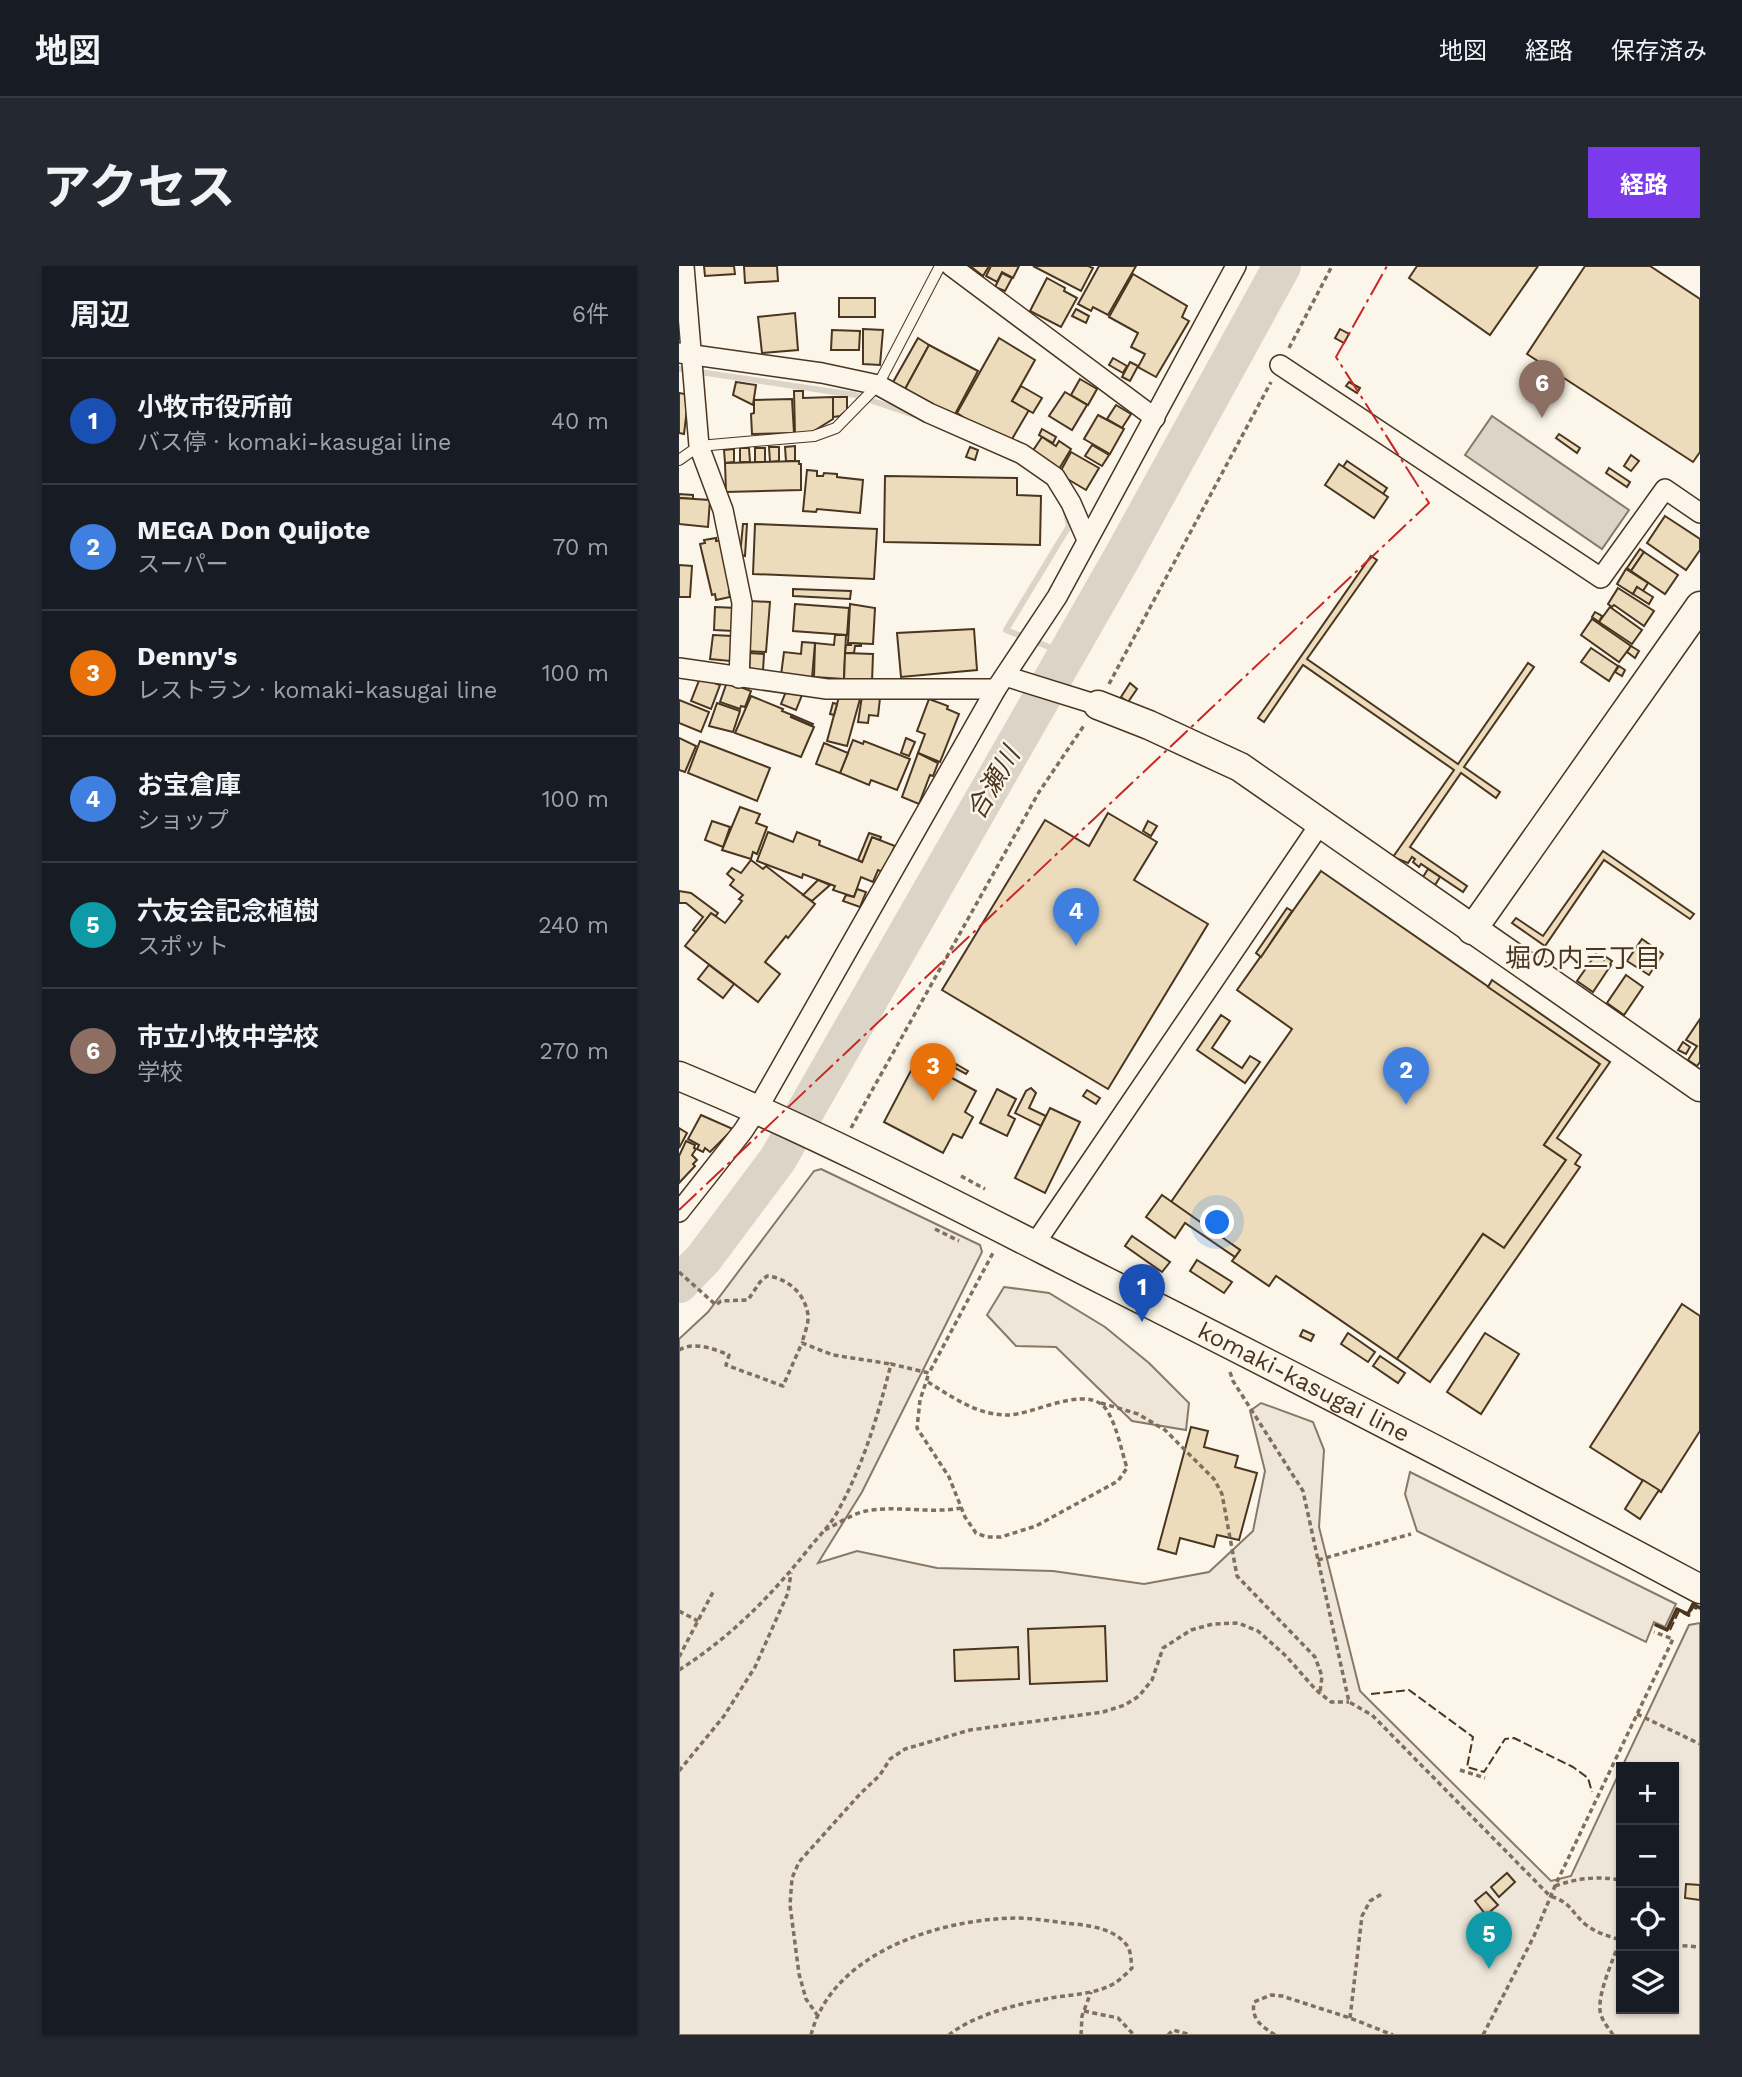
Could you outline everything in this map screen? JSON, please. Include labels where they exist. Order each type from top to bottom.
[{"type":"main road","points":[[1472,930],[1700,606]]},
{"type":"main road","points":[[1098,705],[1240,767],[1700,1087]]},
{"type":"main road","name":"komaki-kasugai line","points":[[679,1076],[767,1113],[1005,1230],[1550,1509],[1700,1589]]},
{"type":"street","points":[[684,266],[686,354],[699,446],[723,510],[742,603],[739,678]]},
{"type":"street","points":[[951,266],[1155,418]]},
{"type":"street","points":[[679,1212],[743,1131],[767,1113],[1003,681],[1057,597],[1236,266]]},
{"type":"street","points":[[686,354],[822,373],[877,385],[929,413],[1022,454],[1055,477],[1071,503],[1087,540]]},
{"type":"street","points":[[1280,365],[1601,578],[1665,489],[1700,513]]},
{"type":"street","points":[[679,668],[827,689],[1003,681],[1098,705]]},
{"type":"street","points":[[1034,1245],[1320,824]]},
{"type":"lane","points":[[679,460],[699,446],[814,436],[837,428],[877,385],[940,266]]},
{"type":"path","points":[[961,1176],[985,1189]]},
{"type":"path","points":[[935,1228],[958,1241]]},
{"type":"path","points":[[1005,1230],[929,1374],[920,1400],[917,1427],[949,1477],[961,1508],[976,1533],[987,1538],[1001,1537],[1036,1527],[1118,1481],[1127,1468],[1108,1411],[1100,1402]]},
{"type":"path","points":[[679,1272],[716,1305],[721,1301],[748,1300],[767,1276],[778,1277],[789,1282],[797,1292],[809,1318],[802,1343],[783,1386],[726,1364],[730,1355],[707,1347],[685,1347],[679,1350]]},
{"type":"path","points":[[802,1343],[833,1355],[891,1364],[929,1374]]},
{"type":"path","points":[[679,1670],[709,1651],[744,1621],[792,1570],[838,1512],[870,1441],[891,1364]]},
{"type":"path","points":[[1229,1370],[1233,1381],[1303,1491],[1349,1702]]},
{"type":"path","points":[[928,1382],[973,1409],[992,1414],[1009,1415],[1076,1399],[1100,1402],[1138,1414],[1165,1430],[1214,1479],[1222,1494],[1237,1576],[1315,1657],[1322,1676],[1320,1693]]},
{"type":"path","points":[[823,1530],[864,1511],[941,1511],[961,1508]]},
{"type":"path","points":[[1318,1560],[1411,1534]]},
{"type":"path","points":[[679,1771],[724,1716],[749,1677],[788,1593],[792,1570]]},
{"type":"path","points":[[679,1657],[713,1592]]},
{"type":"path","points":[[679,1611],[698,1621]]},
{"type":"path","points":[[818,2016],[806,1999],[799,1974],[790,1905],[792,1878],[799,1862],[880,1775],[890,1759],[905,1749],[970,1730],[1103,1712],[1125,1706],[1139,1696],[1152,1680],[1163,1648],[1191,1630],[1213,1624],[1238,1623],[1258,1631],[1331,1702],[1349,1702],[1372,1715],[1550,1896],[1565,1901],[1584,1923],[1602,1935],[1616,1939]]},
{"type":"path","points":[[1483,2035],[1534,1936],[1550,1896],[1672,1639],[1654,1632]]},
{"type":"path","points":[[1637,1714],[1700,1744]]},
{"type":"path","points":[[1460,1770],[1485,1778]]},
{"type":"path","points":[[1555,1886],[1568,1881],[1599,1877],[1616,1880]]},
{"type":"path","points":[[1350,2018],[1361,1916],[1370,1901],[1382,1894]]},
{"type":"path","points":[[811,2035],[823,2004],[838,1983],[862,1963],[903,1941],[940,1929],[981,1921],[1018,1918],[1090,1925],[1115,1935],[1128,1948],[1132,1968],[1115,1983],[1091,1992],[1041,2000],[995,2013],[957,2028],[949,2035]]},
{"type":"path","points":[[1679,1945],[1700,1947]]},
{"type":"path","points":[[1613,2035],[1600,2011],[1617,1951]]},
{"type":"path","points":[[1081,2035],[1084,2011],[1091,1992]]},
{"type":"path","points":[[1275,2035],[1258,2023],[1252,2013],[1254,2002],[1261,1998],[1282,1996],[1393,2035]]},
{"type":"path","points":[[1084,2011],[1118,2018],[1133,2035]]},
{"type":"path","points":[[1168,2035],[1173,2029],[1191,2035]]},
{"type":"shaded area","points":[[1492,416],[1629,510],[1602,549],[1465,455]]},
{"type":"shaded area","points":[[821,1169],[980,1245],[982,1252],[862,1492],[818,1563],[857,1551],[937,1568],[1053,1571],[1144,1584],[1209,1572],[1253,1531],[1265,1471],[1250,1411],[1261,1403],[1313,1422],[1324,1450],[1319,1527],[1360,1691],[1551,1881],[1571,1876],[1616,1780],[1616,2014],[1679,2014],[1679,1762],[1624,1762],[1689,1625],[1700,1623],[1700,2035],[679,2035],[679,1339],[708,1312],[814,1171]]},
{"type":"shaded area","points":[[1004,1287],[1049,1293],[1105,1327],[1149,1363],[1189,1403],[1186,1430],[1132,1421],[1056,1347],[1016,1346],[987,1315]]},
{"type":"shaded area","points":[[1410,1472],[1676,1604],[1665,1627],[1654,1622],[1646,1642],[1417,1531],[1405,1494]]},
{"type":"building","points":[[704,266],[734,266],[735,274],[705,276]]},
{"type":"building","points":[[744,266],[777,266],[778,281],[745,283]]},
{"type":"building","points":[[970,266],[989,266],[983,276]]},
{"type":"building","points":[[991,266],[1019,266],[1013,278],[1002,272],[997,282],[986,276]]},
{"type":"building","points":[[1033,266],[1088,266],[1093,268],[1081,291]]},
{"type":"building","points":[[1099,266],[1136,266],[1108,315],[1093,307],[1091,311],[1078,304]]},
{"type":"building","points":[[1417,266],[1538,266],[1490,335],[1409,278]]},
{"type":"building","points":[[1585,266],[1650,266],[1700,299],[1700,452],[1693,462],[1527,354]]},
{"type":"building","points":[[1002,273],[1012,278],[1005,291],[995,287]]},
{"type":"building","points":[[1133,274],[1187,306],[1182,317],[1189,321],[1156,377],[1138,367],[1145,354],[1131,347],[1138,333],[1109,317]]},
{"type":"building","points":[[1047,278],[1077,298],[1061,327],[1030,311]]},
{"type":"building","points":[[839,298],[875,298],[875,317],[839,317]]},
{"type":"building","points":[[1076,309],[1089,316],[1086,323],[1072,316]]},
{"type":"building","points":[[795,313],[798,350],[762,353],[758,317]]},
{"type":"building","points":[[863,329],[883,330],[880,365],[863,364]]},
{"type":"building","points":[[1340,329],[1349,334],[1344,343],[1335,338]]},
{"type":"building","points":[[832,330],[860,331],[859,350],[831,350]]},
{"type":"building","points":[[918,338],[929,345],[904,391],[892,384]]},
{"type":"building","points":[[999,338],[1035,360],[1012,401],[1029,410],[1008,446],[957,413]]},
{"type":"building","points":[[929,345],[978,371],[953,418],[904,391]]},
{"type":"building","points":[[1113,358],[1127,366],[1123,373],[1109,365]]},
{"type":"building","points":[[1130,362],[1138,366],[1130,381],[1122,377]]},
{"type":"building","points":[[1080,379],[1097,389],[1088,405],[1071,395]]},
{"type":"building","points":[[736,382],[756,385],[753,405],[733,395]]},
{"type":"building","points":[[1349,382],[1360,388],[1357,393],[1346,386]]},
{"type":"building","points":[[1021,386],[1042,398],[1033,413],[1012,401]]},
{"type":"building","points":[[794,391],[803,391],[803,398],[833,397],[833,419],[809,434],[795,435]]},
{"type":"building","points":[[1065,392],[1087,405],[1072,430],[1049,416]]},
{"type":"building","points":[[679,393],[685,394],[685,400],[688,400],[684,434],[679,433]]},
{"type":"building","points":[[833,397],[847,397],[847,410],[840,416],[833,417]]},
{"type":"building","points":[[792,399],[794,433],[752,434],[751,414],[754,413],[754,400]]},
{"type":"building","points":[[1116,405],[1131,414],[1122,428],[1107,419]]},
{"type":"building","points":[[1098,415],[1124,429],[1110,454],[1084,439]]},
{"type":"building","points":[[1042,429],[1056,437],[1053,443],[1039,435]]},
{"type":"building","points":[[1559,434],[1580,448],[1577,453],[1556,438]]},
{"type":"building","points":[[1042,437],[1056,446],[1059,441],[1071,449],[1059,469],[1032,452]]},
{"type":"building","points":[[1092,445],[1109,455],[1102,466],[1085,456]]},
{"type":"building","points":[[795,446],[795,461],[786,461],[785,447]]},
{"type":"building","points":[[769,447],[779,447],[779,461],[770,462]]},
{"type":"building","points":[[970,447],[978,450],[975,460],[966,457]]},
{"type":"building","points":[[740,448],[749,448],[750,462],[740,462]]},
{"type":"building","points":[[755,448],[765,448],[765,462],[755,462]]},
{"type":"building","points":[[734,449],[734,462],[725,463],[724,450]]},
{"type":"building","points":[[1071,452],[1099,468],[1086,490],[1059,474]]},
{"type":"building","points":[[1631,455],[1639,461],[1631,471],[1624,466]]},
{"type":"building","points":[[799,461],[801,490],[726,492],[725,463]]},
{"type":"building","points":[[1347,461],[1387,488],[1383,494],[1343,467]]},
{"type":"building","points":[[1339,464],[1388,497],[1374,518],[1325,485]]},
{"type":"building","points":[[1609,468],[1630,482],[1627,487],[1606,473]]},
{"type":"building","points":[[807,470],[817,471],[817,476],[823,476],[824,473],[837,474],[837,477],[863,480],[860,513],[817,509],[816,512],[803,511]]},
{"type":"building","points":[[885,476],[1017,478],[1017,495],[1041,496],[1040,545],[884,542]]},
{"type":"building","points":[[679,494],[693,495],[693,499],[679,498]]},
{"type":"building","points":[[679,498],[710,500],[708,527],[679,524]]},
{"type":"building","points":[[1665,516],[1700,539],[1700,550],[1686,570],[1647,543]]},
{"type":"building","points":[[743,524],[747,524],[745,556],[740,555]]},
{"type":"building","points":[[755,524],[877,529],[874,579],[753,574]]},
{"type":"building","points":[[716,538],[716,541],[722,540],[732,592],[729,592],[730,597],[716,600],[715,594],[712,595],[700,544],[705,543],[704,540]]},
{"type":"building","points":[[1640,549],[1644,552],[1631,571],[1627,568]]},
{"type":"building","points":[[1644,552],[1678,575],[1665,594],[1631,571]]},
{"type":"building","points":[[1371,556],[1377,560],[1307,659],[1458,764],[1528,663],[1534,667],[1464,767],[1500,792],[1496,798],[1461,773],[1410,847],[1467,886],[1463,892],[1421,864],[1419,867],[1412,857],[1408,863],[1393,857],[1454,770],[1303,665],[1264,722],[1258,718]]},
{"type":"building","points":[[679,565],[692,566],[690,597],[679,597]]},
{"type":"building","points":[[1626,569],[1648,583],[1643,591],[1637,587],[1633,594],[1617,584]]},
{"type":"building","points":[[1637,587],[1653,597],[1649,604],[1633,594]]},
{"type":"building","points":[[1618,588],[1654,611],[1644,626],[1614,605],[1612,607],[1608,604]]},
{"type":"building","points":[[793,589],[851,591],[850,599],[793,596]]},
{"type":"building","points":[[750,601],[770,602],[766,652],[746,651]]},
{"type":"building","points":[[795,604],[849,608],[847,635],[793,631]]},
{"type":"building","points":[[850,604],[875,608],[873,644],[848,643]]},
{"type":"building","points":[[715,607],[736,608],[734,631],[714,630]]},
{"type":"building","points":[[1610,607],[1642,630],[1632,644],[1599,622]]},
{"type":"building","points":[[1595,612],[1602,616],[1599,622],[1592,617]]},
{"type":"building","points":[[1592,619],[1631,646],[1619,662],[1581,635]]},
{"type":"building","points":[[974,629],[977,670],[901,677],[897,633]]},
{"type":"building","points":[[713,635],[732,636],[730,661],[710,659]]},
{"type":"building","points":[[835,635],[846,635],[844,679],[814,677],[815,643],[834,645]]},
{"type":"building","points":[[802,642],[815,643],[812,678],[781,675],[784,652],[801,654]]},
{"type":"building","points":[[851,643],[861,646],[855,646],[854,653],[845,653],[846,645]]},
{"type":"building","points":[[1631,646],[1639,651],[1635,658],[1627,652]]},
{"type":"building","points":[[1591,648],[1618,666],[1609,681],[1581,662]]},
{"type":"building","points":[[750,653],[764,654],[763,671],[749,671]]},
{"type":"building","points":[[845,653],[873,654],[872,682],[844,681]]},
{"type":"building","points":[[1619,666],[1625,670],[1622,676],[1615,672]]},
{"type":"building","points":[[700,678],[720,685],[711,709],[691,701]]},
{"type":"building","points":[[727,682],[751,691],[745,707],[741,706],[740,709],[720,702]]},
{"type":"building","points":[[1130,683],[1137,689],[1128,702],[1121,697]]},
{"type":"building","points":[[787,689],[802,695],[796,710],[781,704]]},
{"type":"building","points":[[840,693],[860,699],[847,746],[827,741]]},
{"type":"building","points":[[751,696],[783,709],[782,711],[792,715],[791,717],[814,727],[801,757],[735,733]]},
{"type":"building","points":[[862,696],[880,698],[878,716],[869,715],[868,723],[858,722]]},
{"type":"building","points":[[929,699],[948,706],[947,709],[959,714],[940,762],[918,753],[925,734],[917,731]]},
{"type":"building","points":[[679,700],[709,712],[701,732],[679,723]]},
{"type":"building","points":[[717,703],[740,711],[733,732],[709,726]]},
{"type":"building","points":[[833,703],[837,704],[834,715],[830,714]]},
{"type":"building","points":[[792,715],[813,724],[812,726],[791,717]]},
{"type":"building","points":[[679,738],[696,746],[685,772],[679,770]]},
{"type":"building","points":[[906,738],[915,742],[909,756],[901,753]]},
{"type":"building","points":[[853,740],[863,744],[864,741],[910,759],[897,790],[871,780],[869,785],[840,773]]},
{"type":"building","points":[[700,741],[770,768],[757,801],[688,773]]},
{"type":"building","points":[[824,743],[848,753],[840,773],[816,764]]},
{"type":"building","points":[[918,753],[938,763],[933,776],[930,775],[919,804],[902,797]]},
{"type":"building","points":[[740,807],[760,814],[756,823],[767,827],[757,854],[753,852],[751,859],[722,850]]},
{"type":"building","points":[[1108,813],[1157,842],[1134,880],[1208,924],[1108,1089],[942,990],[1045,820],[1089,846]]},
{"type":"building","points":[[712,821],[730,827],[723,847],[705,840]]},
{"type":"building","points":[[1148,821],[1157,826],[1151,836],[1143,831]]},
{"type":"building","points":[[768,832],[793,842],[797,832],[820,841],[819,845],[862,862],[872,837],[895,846],[883,872],[878,870],[873,882],[861,877],[854,897],[833,890],[835,886],[803,874],[802,878],[757,861]]},
{"type":"building","points":[[869,833],[881,837],[880,840],[872,837],[862,862],[858,860]]},
{"type":"building","points":[[1603,851],[1694,914],[1690,919],[1604,860],[1545,946],[1512,923],[1516,918],[1543,936]]},
{"type":"building","points":[[751,860],[763,869],[766,866],[815,904],[765,962],[780,974],[758,1002],[685,946],[711,913],[725,923],[742,901],[739,899],[743,895],[730,885],[734,880],[727,874],[732,868],[741,873]]},
{"type":"building","points":[[1428,869],[1440,877],[1435,885],[1423,877]]},
{"type":"building","points":[[1321,871],[1600,1064],[1544,1145],[1566,1160],[1504,1248],[1483,1234],[1397,1359],[1276,1276],[1269,1286],[1232,1261],[1240,1250],[1171,1202],[1292,1029],[1237,990]]},
{"type":"building","points":[[818,880],[830,885],[812,901],[803,895]]},
{"type":"building","points":[[857,889],[866,892],[860,907],[843,901],[846,895],[854,897]]},
{"type":"building","points":[[679,891],[691,893],[718,913],[716,916],[711,913],[696,932],[693,930],[703,917],[686,903],[679,903]]},
{"type":"building","points":[[1287,908],[1292,911],[1261,957],[1256,953]]},
{"type":"building","points":[[1642,939],[1663,954],[1649,975],[1627,961]]},
{"type":"building","points":[[1596,954],[1604,960],[1606,957],[1612,961],[1593,992],[1577,981]]},
{"type":"building","points":[[709,965],[734,984],[723,998],[698,979]]},
{"type":"building","points":[[1626,975],[1643,987],[1624,1015],[1607,1003]]},
{"type":"building","points":[[1492,980],[1610,1062],[1557,1138],[1581,1155],[1575,1164],[1580,1167],[1430,1382],[1397,1359],[1483,1234],[1504,1248],[1566,1160],[1544,1145],[1600,1064],[1488,987]]},
{"type":"building","points":[[1221,1015],[1230,1021],[1212,1048],[1242,1068],[1250,1056],[1260,1062],[1245,1083],[1197,1050]]},
{"type":"building","points":[[1700,1019],[1700,1062],[1697,1066],[1688,1060],[1697,1046],[1686,1040]]},
{"type":"building","points":[[1683,1042],[1690,1047],[1686,1054],[1678,1050]]},
{"type":"building","points":[[917,1059],[976,1091],[965,1112],[973,1117],[962,1138],[953,1134],[943,1153],[884,1122]]},
{"type":"building","points":[[956,1064],[968,1071],[966,1074],[955,1068]]},
{"type":"building","points":[[1031,1088],[1036,1093],[1029,1108],[1046,1116],[1041,1126],[1015,1113],[1026,1091]]},
{"type":"building","points":[[997,1089],[1016,1099],[1008,1115],[1015,1119],[1007,1136],[980,1123]]},
{"type":"building","points":[[1087,1090],[1100,1098],[1096,1104],[1083,1096]]},
{"type":"building","points":[[1050,1108],[1080,1122],[1045,1193],[1015,1178]]},
{"type":"building","points":[[701,1115],[733,1129],[710,1152],[705,1148],[703,1152],[697,1149],[699,1145],[688,1139]]},
{"type":"building","points":[[679,1128],[687,1133],[679,1148]]},
{"type":"building","points":[[686,1141],[695,1145],[696,1149],[692,1155],[697,1160],[693,1164],[695,1166],[679,1183],[679,1156]]},
{"type":"building","points":[[1162,1195],[1240,1250],[1235,1257],[1185,1223],[1175,1238],[1146,1217]]},
{"type":"building","points":[[1132,1236],[1170,1262],[1162,1272],[1125,1246]]},
{"type":"building","points":[[1197,1260],[1232,1282],[1224,1293],[1190,1271]]},
{"type":"building","points":[[1682,1304],[1700,1316],[1700,1431],[1661,1492],[1590,1447]]},
{"type":"building","points":[[1303,1330],[1314,1335],[1311,1341],[1300,1336]]},
{"type":"building","points":[[1348,1333],[1375,1352],[1368,1362],[1341,1344]]},
{"type":"building","points":[[1485,1333],[1519,1354],[1481,1414],[1447,1392]]},
{"type":"building","points":[[1380,1356],[1405,1373],[1398,1383],[1373,1366]]},
{"type":"building","points":[[1191,1427],[1208,1431],[1204,1447],[1238,1456],[1235,1467],[1257,1473],[1239,1540],[1217,1535],[1214,1547],[1180,1538],[1176,1554],[1158,1549]]},
{"type":"building","points":[[1643,1480],[1659,1490],[1640,1519],[1625,1509]]},
{"type":"building","points":[[1105,1626],[1107,1681],[1030,1684],[1028,1629]]},
{"type":"building","points":[[1018,1647],[1019,1679],[955,1681],[954,1650]]},
{"type":"building","points":[[1507,1873],[1515,1882],[1499,1897],[1491,1887]]},
{"type":"building","points":[[1686,1884],[1700,1885],[1700,1900],[1685,1898]]},
{"type":"building","points":[[1486,1892],[1498,1905],[1486,1915],[1475,1901]]},
{"type":"waterway","name":"合瀬川","points":[[679,1284],[704,1258],[778,1159],[1124,554],[1282,266]]},
{"type":"waterway","points":[[679,369],[855,395],[914,415]]},
{"type":"waterway","points":[[1066,513],[1069,526],[1006,630],[1067,654]]},
{"type":"fence","points":[[1670,1630],[1679,1611],[1689,1616],[1693,1607],[1700,1611]]},
{"type":"fence","points":[[1371,1694],[1409,1690],[1473,1737],[1467,1767],[1484,1772],[1505,1739],[1514,1738],[1573,1767],[1588,1778],[1592,1792]]},
{"type":"wall","points":[[1656,1625],[1667,1630],[1677,1609],[1688,1614],[1693,1604],[1700,1608]]},
{"type":"power","points":[[679,1210],[1429,503],[1336,357],[1387,266]]},
{"type":"place","name":"市立小牧中学校","points":[[1542,418]]},
{"type":"place","name":"お宝倉庫","points":[[1076,946]]},
{"type":"place","name":"Denny's","points":[[933,1101]]},
{"type":"place","name":"MEGA Don Quijote","points":[[1406,1105]]},
{"type":"place","name":"小牧市役所前","points":[[1142,1322]]},
{"type":"place","name":"六友会記念植樹","points":[[1489,1969]]},
{"type":"district","name":"堀の内三丁目","points":[[1583,958]]}]
